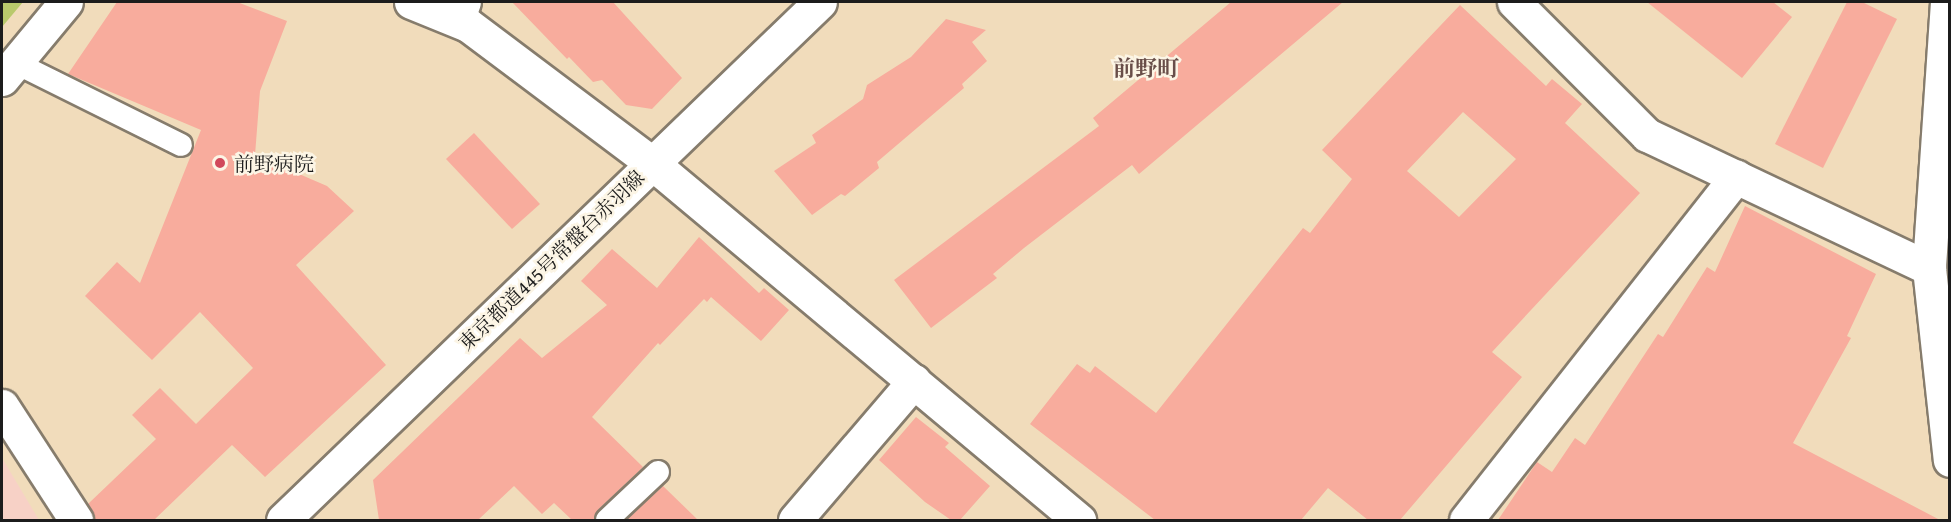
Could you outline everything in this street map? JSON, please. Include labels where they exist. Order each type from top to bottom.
[{"type":"street","points":[[9,71],[66,2]]},
{"type":"street","points":[[411,2],[461,10],[652,163],[914,381],[1067,516]]},
{"type":"street","name":"東京都道445号常盤台赤羽線","points":[[283,520],[820,2]]},
{"type":"street","points":[[1514,2],[1647,135],[1929,268]]},
{"type":"street","points":[[1947,2],[1929,268],[1950,460]]},
{"type":"street","points":[[1466,520],[1736,177]]},
{"type":"street","points":[[795,520],[914,381]]},
{"type":"street","points":[[2,406],[75,520]]},
{"type":"lane","points":[[9,71],[181,145]]},
{"type":"lane","points":[[607,520],[658,471]]},
{"type":"shaded area","points":[[2,458],[39,520],[2,520]]},
{"type":"green space","points":[[2,2],[23,2],[2,27]]},
{"type":"building","points":[[117,2],[237,2],[287,21],[260,91],[255,155],[327,186],[354,211],[296,265],[386,365],[265,477],[232,445],[154,520],[94,520],[88,504],[156,439],[132,415],[160,388],[196,424],[253,368],[200,312],[152,360],[85,296],[117,262],[140,283],[201,130],[68,74]]},
{"type":"building","points":[[512,2],[613,2],[682,78],[652,109],[626,105],[602,80],[593,82],[569,57],[567,59]]},
{"type":"building","points":[[1231,2],[1343,2],[1139,174],[1132,165],[1024,248],[993,274],[997,278],[931,328],[894,280],[1099,126],[1093,118]]},
{"type":"building","points":[[1647,2],[1773,2],[1792,17],[1742,78]]},
{"type":"building","points":[[1847,2],[1862,2],[1897,19],[1823,168],[1775,144]]},
{"type":"building","points":[[1460,5],[1546,86],[1552,79],[1582,104],[1565,123],[1640,193],[1492,352],[1522,377],[1400,520],[1368,520],[1328,488],[1301,520],[1155,520],[1030,424],[1077,364],[1090,373],[1095,366],[1156,413],[1303,228],[1310,233],[1352,179],[1322,150]],"holes":[[[1463,112],[1516,159],[1459,217],[1407,171]]]},
{"type":"building","points":[[946,19],[986,30],[972,42],[987,61],[962,84],[964,88],[877,162],[879,168],[845,196],[841,194],[812,215],[774,171],[816,143],[812,135],[863,99],[867,85],[911,57]]},
{"type":"building","points":[[474,133],[540,204],[512,229],[446,159]]},
{"type":"building","points":[[1745,206],[1876,274],[1847,336],[1851,338],[1793,443],[1940,520],[1498,520],[1537,462],[1552,472],[1575,438],[1585,445],[1658,334],[1663,337],[1707,267],[1715,272]]},
{"type":"building","points":[[699,237],[759,293],[764,288],[789,310],[761,341],[711,297],[707,302],[704,299],[660,345],[658,343],[592,417],[643,467],[598,510],[594,520],[572,520],[554,503],[542,514],[514,486],[478,520],[379,520],[373,480],[520,338],[542,358],[607,305],[581,281],[612,249],[657,288]]},
{"type":"building","points":[[916,417],[949,443],[945,447],[990,486],[960,520],[951,520],[925,502],[879,460]]},
{"type":"building","points":[[663,486],[698,520],[626,520]]},
{"type":"place","name":"前野病院","points":[[220,163]]},
{"type":"district","name":"前野町","points":[[1146,69]]}]
